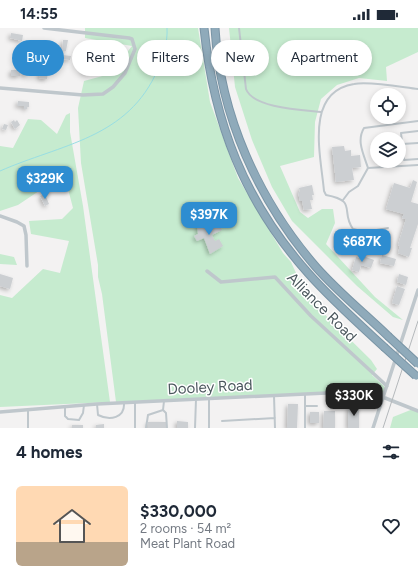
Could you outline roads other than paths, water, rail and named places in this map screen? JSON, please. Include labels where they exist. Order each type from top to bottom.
[{"type":"highway","points":[[204,28],[208,64],[221,122],[230,146],[256,202],[276,233],[308,273],[417,377]]},
{"type":"highway","points":[[215,28],[220,72],[232,118],[250,166],[269,201],[286,229],[317,268],[418,364]]},
{"type":"street","points":[[0,88],[103,94],[121,79],[130,63],[135,49],[132,39],[129,38],[44,28]]},
{"type":"street","points":[[0,216],[24,226],[26,235],[27,266]]},
{"type":"street","name":"Alliance Road","points":[[207,270],[221,282],[275,277],[311,316],[387,386]]},
{"type":"street","points":[[373,428],[418,290]]},
{"type":"street","name":"Dooley Road","points":[[0,412],[124,402],[347,392],[370,393],[418,411]]},
{"type":"lane","points":[[239,28],[246,89],[249,95],[265,104],[321,112]]},
{"type":"lane","points":[[388,228],[365,232],[352,229],[347,207],[343,200],[326,195],[324,191],[318,126],[321,112],[324,104],[336,90],[354,83],[418,89]]},
{"type":"lane","points":[[343,200],[348,192],[358,186],[368,168],[359,135],[364,128],[418,120]]},
{"type":"lane","points":[[406,132],[418,131]]},
{"type":"lane","points":[[406,144],[418,143]]},
{"type":"lane","points":[[406,160],[418,159]]},
{"type":"lane","points":[[368,168],[418,165]]},
{"type":"lane","points":[[305,395],[305,428]]},
{"type":"lane","points":[[274,396],[275,428]]},
{"type":"lane","points":[[195,428],[196,399]]},
{"type":"lane","points":[[209,399],[209,428]]},
{"type":"lane","points":[[164,401],[163,410],[166,413],[168,428]]},
{"type":"lane","points":[[97,404],[98,415],[109,419],[119,416],[123,412],[124,402]]},
{"type":"lane","points":[[134,428],[135,402]]},
{"type":"lane","points":[[65,407],[65,416],[68,419],[79,420],[83,413],[84,405]]},
{"type":"lane","points":[[305,406],[317,406]]},
{"type":"lane","points":[[28,410],[28,428]]},
{"type":"lane","points":[[146,428],[148,415],[163,410]]},
{"type":"lane","points":[[222,420],[275,418]]},
{"type":"waterway","points":[[0,171],[91,136],[111,125],[129,111],[145,92],[158,69],[166,44],[167,28]]},
{"type":"railway","points":[[383,428],[418,321]]}]
